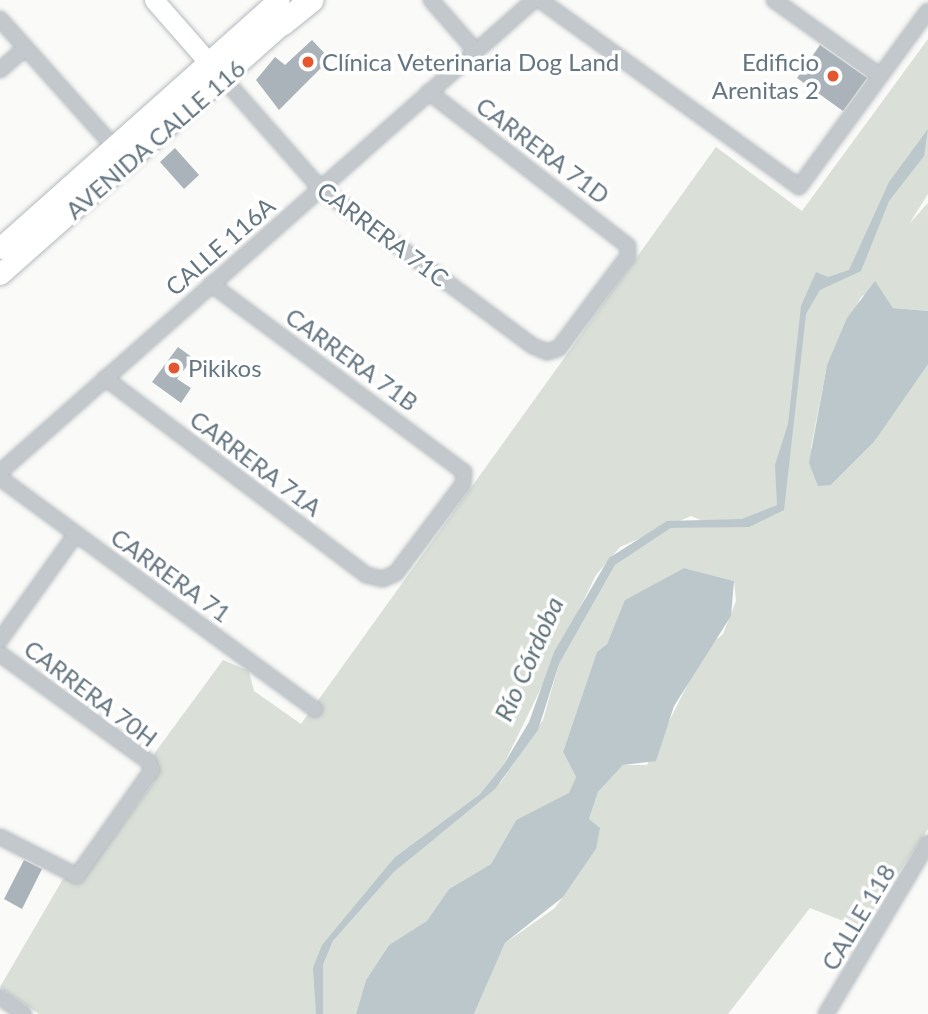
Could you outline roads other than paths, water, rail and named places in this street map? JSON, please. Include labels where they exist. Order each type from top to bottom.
[{"type":"highway","points":[[280,12],[310,0]]},
{"type":"main road","name":"AVENIDA CALLE 116","points":[[0,248],[209,62],[280,12]]},
{"type":"main road","name":"AVENIDA CALLE 116","points":[[0,274],[224,79],[280,12]]},
{"type":"street","name":"CARRERA 71C","points":[[154,0],[320,188],[547,352]]},
{"type":"street","points":[[431,0],[475,50]]},
{"type":"street","name":"CALLE 116A","points":[[0,472],[534,0]]},
{"type":"street","points":[[540,0],[799,187],[928,11]]},
{"type":"street","points":[[775,0],[880,76]]},
{"type":"street","points":[[0,19],[114,147]]},
{"type":"street","points":[[0,70],[25,48]]},
{"type":"street","name":"CARRERA 71D","points":[[429,92],[628,246],[628,256],[559,348],[547,352]]},
{"type":"street","name":"CARRERA 71B","points":[[211,284],[464,472],[455,495],[396,573],[383,579]]},
{"type":"street","name":"CARRERA 71A","points":[[105,378],[366,575],[383,579]]},
{"type":"street","name":"CARRERA 71","points":[[0,478],[315,709]]},
{"type":"street","points":[[0,640],[76,534]]},
{"type":"street","name":"CARRERA 70H","points":[[0,654],[149,762],[152,770],[77,876],[0,837]]},
{"type":"street","name":"CALLE 118","points":[[826,1014],[927,846]]},
{"type":"street","points":[[0,997],[24,1014]]},
{"type":"place","name":"Clínica Veterinaria Dog Land","points":[[308,62]]},
{"type":"place","name":"Edificio Arenitas 2","points":[[833,76]]},
{"type":"place","name":"Pikikos","points":[[174,368]]},
{"type":"water label","name":"Río Córdoba","points":[[529,659]]}]
